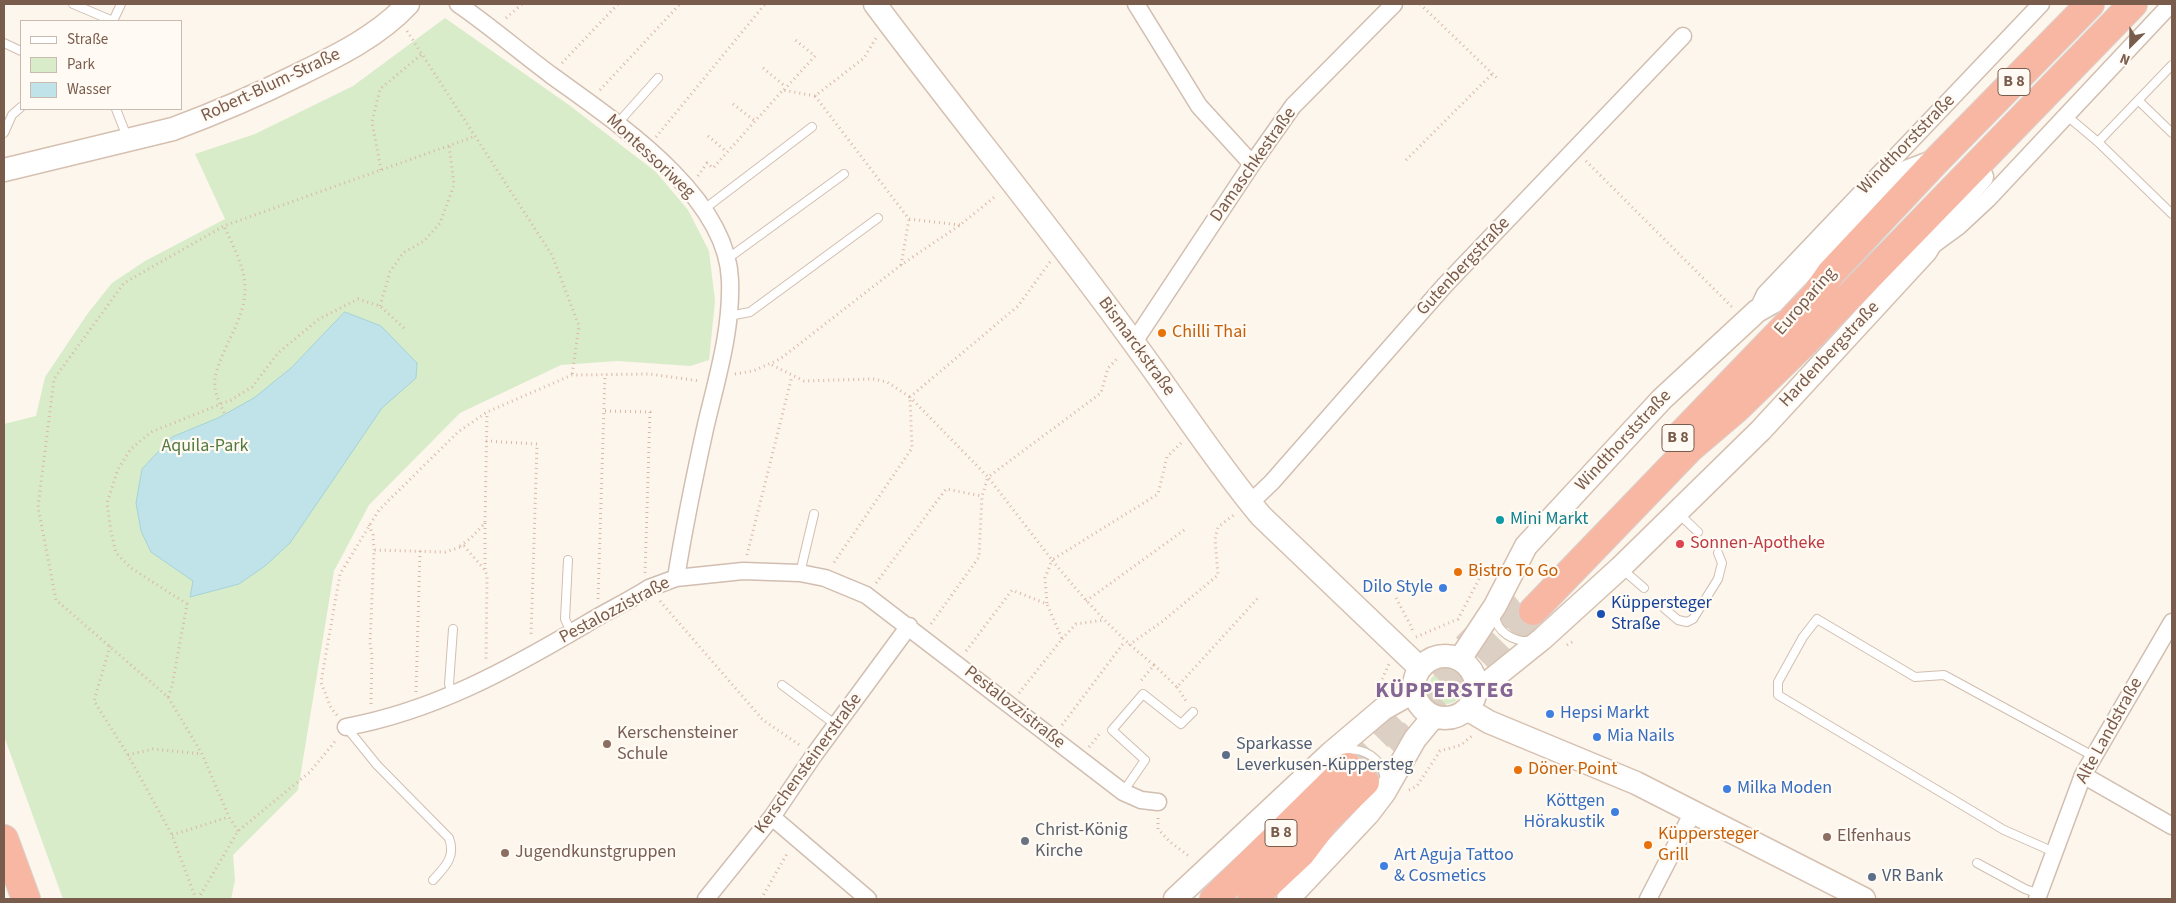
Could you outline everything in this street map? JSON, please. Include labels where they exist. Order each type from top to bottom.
[{"type":"highway","name":"Europaring","points":[[2090,4],[1936,161],[1831,273],[1815,296],[1527,605],[1690,448],[1737,408],[1804,343],[2133,4]]},
{"type":"highway","name":"B 8","points":[[1214,899],[1367,777]]},
{"type":"highway","name":"B 8","points":[[1252,899],[1301,853],[1326,820],[1367,777]]},
{"type":"highway","points":[[4,839],[26,899]]},
{"type":"main road","name":"Bismarckstraße","points":[[875,4],[1134,342],[1196,431],[1250,503],[1261,516],[1407,644],[1420,668]]},
{"type":"main road","name":"Robert-Blum-Straße","points":[[5,166],[173,129],[266,91],[354,47],[380,30],[402,10]]},
{"type":"main road","name":"Europaring","points":[[1926,251],[1947,218],[1985,173],[1994,146]]},
{"type":"main road","name":"Windthorststraße","points":[[1460,660],[1495,606],[1526,546],[1662,399],[1752,317],[1773,302],[1805,268],[1906,172],[1936,161]]},
{"type":"main road","name":"Hardenbergstraße","points":[[1471,701],[1620,568],[1761,430],[1926,251]]},
{"type":"main road","points":[[1441,656],[1460,660],[1472,672],[1475,680],[1471,701],[1454,716],[1434,716],[1422,708],[1414,691],[1415,681],[1420,668],[1427,662],[1441,656]]},
{"type":"main road","points":[[1288,899],[1368,814],[1367,777],[1383,709],[1414,691]]},
{"type":"main road","points":[[1471,701],[1489,722],[1636,783],[1864,899]]},
{"type":"main road","points":[[1175,899],[1207,871],[1367,777],[1415,739],[1434,716]]},
{"type":"street","name":"Montessoriweg","points":[[458,4],[589,102],[646,148],[688,188],[716,230],[726,256],[730,279],[728,316],[718,377],[694,480],[676,578]]},
{"type":"street","points":[[1136,4],[1200,106],[1252,164]]},
{"type":"street","name":"Damaschkestraße","points":[[1134,342],[1252,164],[1293,106],[1394,4]]},
{"type":"street","name":"Windthorststraße","points":[[1752,317],[1765,294],[2042,4]]},
{"type":"street","name":"Hardenbergstraße","points":[[1926,251],[1959,226],[1988,199],[2171,4]]},
{"type":"street","name":"Gutenbergstraße","points":[[1250,503],[1272,482],[1445,285],[1683,36]]},
{"type":"street","name":"Pestalozzistraße","points":[[346,727],[416,710],[453,696],[530,656],[647,590],[676,578],[743,571],[800,572],[825,578],[866,596],[957,663],[1123,792],[1141,800],[1158,802]]},
{"type":"street","name":"Alte Landstraße","points":[[2038,897],[2083,775],[2172,622]]},
{"type":"street","name":"Kerschensteinerstraße","points":[[706,899],[772,817],[836,724],[915,632]]},
{"type":"street","points":[[2083,775],[2172,826]]},
{"type":"street","points":[[1648,899],[1693,812]]},
{"type":"street","points":[[772,817],[868,899]]},
{"type":"lane","points":[[74,4],[111,20]]},
{"type":"lane","points":[[113,20],[121,4]]},
{"type":"lane","points":[[4,43],[20,51]]},
{"type":"lane","points":[[2098,142],[2172,65]]},
{"type":"lane","points":[[617,124],[658,78]]},
{"type":"lane","points":[[2139,100],[2172,132]]},
{"type":"lane","points":[[4,133],[12,115],[20,108]]},
{"type":"lane","points":[[116,110],[128,139]]},
{"type":"lane","points":[[2067,116],[2098,142],[2172,214]]},
{"type":"lane","points":[[703,210],[812,127]]},
{"type":"lane","points":[[726,256],[734,254],[844,174]]},
{"type":"lane","points":[[728,316],[750,312],[878,218]]},
{"type":"lane","points":[[1677,512],[1698,532]]},
{"type":"lane","points":[[800,572],[814,514]]},
{"type":"lane","points":[[1665,609],[1678,620],[1687,622],[1693,619],[1718,579],[1722,563],[1718,552]]},
{"type":"lane","points":[[568,560],[565,619],[571,632]]},
{"type":"lane","points":[[1620,568],[1644,588]]},
{"type":"lane","points":[[1495,606],[1496,621],[1501,630],[1507,635],[1523,642],[1542,639]]},
{"type":"lane","points":[[2054,852],[2004,830],[1778,695],[1778,682],[1803,637],[1817,619],[1915,677],[1944,675],[2093,756]]},
{"type":"lane","points":[[452,629],[449,684],[453,696]]},
{"type":"lane","points":[[782,686],[836,724]]},
{"type":"lane","points":[[1123,792],[1145,760],[1112,730],[1143,694],[1181,724],[1193,712]]},
{"type":"lane","points":[[346,727],[377,765],[450,838],[453,848],[449,862],[433,880]]},
{"type":"lane","points":[[1977,863],[2038,897]]},
{"type":"path","points":[[494,31],[522,4]]},
{"type":"path","points":[[551,75],[618,4]]},
{"type":"path","points":[[589,102],[680,4]]},
{"type":"path","points":[[646,148],[765,4]]},
{"type":"path","points":[[1420,4],[1497,78]]},
{"type":"path","points":[[402,10],[422,54],[552,255],[579,326],[572,375]]},
{"type":"path","points":[[688,188],[707,163],[713,168],[815,56],[794,39]]},
{"type":"path","points":[[815,96],[864,58],[873,43]]},
{"type":"path","points":[[381,170],[372,122],[380,88],[422,54]]},
{"type":"path","points":[[763,68],[785,89],[815,96],[909,219],[960,225]]},
{"type":"path","points":[[1406,160],[1492,74]]},
{"type":"path","points":[[733,104],[755,121]]},
{"type":"path","points":[[238,831],[229,817],[202,754],[168,697],[56,600],[38,507],[54,378],[124,283],[224,226],[476,136]]},
{"type":"path","points":[[708,136],[728,152]]},
{"type":"path","points":[[380,306],[390,272],[403,253],[424,241],[440,224],[454,185],[449,145]]},
{"type":"path","points":[[1575,150],[1752,317]]},
{"type":"path","points":[[197,899],[238,831],[310,772],[346,727],[331,708],[321,682],[340,574],[368,524],[379,510],[458,432],[487,412],[572,375],[650,374],[718,377],[743,374],[771,365],[838,316],[901,265],[960,225],[1012,182]]},
{"type":"path","points":[[901,265],[909,219]]},
{"type":"path","points":[[224,226],[241,264],[246,287],[245,302],[217,372],[215,387],[224,413]]},
{"type":"path","points":[[910,397],[1018,306],[1061,246]]},
{"type":"path","points":[[168,697],[172,686],[187,604],[131,568],[116,553],[107,503],[118,469],[131,449],[151,432],[220,404],[252,387],[280,352],[319,319],[358,299],[380,306],[405,329]]},
{"type":"path","points":[[915,632],[979,556],[982,496],[988,477],[1101,393],[1108,368],[1134,342]]},
{"type":"path","points":[[771,365],[804,381],[873,379],[887,382],[910,397],[988,477],[1086,601],[1129,645],[1156,626],[1218,575],[1215,539],[1218,527],[1250,503]]},
{"type":"path","points":[[598,617],[606,374]]},
{"type":"path","points":[[743,571],[792,376]]},
{"type":"path","points":[[825,578],[839,554],[912,448],[910,397]]},
{"type":"path","points":[[605,411],[650,412],[647,590],[763,720],[814,755]]},
{"type":"path","points":[[485,680],[487,412]]},
{"type":"path","points":[[1062,639],[1047,604],[1045,578],[1052,560],[1158,494],[1167,457],[1196,431]]},
{"type":"path","points":[[486,441],[537,444],[530,656]]},
{"type":"path","points":[[866,596],[946,489],[982,496]]},
{"type":"path","points":[[374,550],[445,552],[460,546],[471,538],[485,523]]},
{"type":"path","points":[[368,524],[374,550],[370,643],[372,655],[370,722]]},
{"type":"path","points":[[1086,601],[1187,528]]},
{"type":"path","points":[[460,546],[464,546],[486,570]]},
{"type":"path","points":[[1383,709],[1373,698],[1392,659],[1407,644],[1458,619],[1484,570],[1526,546]]},
{"type":"path","points":[[416,710],[420,551]]},
{"type":"path","points":[[957,663],[1012,590],[1047,604]]},
{"type":"path","points":[[1177,687],[1258,598]]},
{"type":"path","points":[[1396,598],[1411,626],[1407,644]]},
{"type":"path","points":[[1010,704],[1076,624],[1104,620]]},
{"type":"path","points":[[1052,738],[1125,641]]},
{"type":"path","points":[[110,646],[94,701],[128,755],[172,835],[197,899]]},
{"type":"path","points":[[1154,665],[1177,687],[1193,712]]},
{"type":"path","points":[[1367,777],[1417,786],[1440,752],[1461,745],[1489,722]]},
{"type":"path","points":[[1415,739],[1440,752]]},
{"type":"path","points":[[128,755],[153,749],[202,754]]},
{"type":"path","points":[[1158,802],[1158,828],[1169,840],[1207,871]]},
{"type":"path","points":[[172,835],[229,817]]},
{"type":"path","points":[[761,899],[797,837]]},
{"type":"green space","name":"Aquila-Park","points":[[445,18],[569,105],[656,172],[688,210],[709,251],[715,301],[709,360],[690,366],[618,361],[561,365],[460,413],[369,505],[334,571],[298,790],[233,855],[235,880],[231,899],[63,899],[4,736],[4,424],[36,416],[45,377],[88,313],[112,283],[145,261],[225,219],[195,154],[255,134],[353,86]]},
{"type":"green space","points":[[1446,670],[1458,675],[1463,687],[1458,699],[1446,704],[1434,699],[1429,687],[1434,675]]},
{"type":"water","points":[[345,312],[381,326],[417,363],[416,378],[382,408],[290,543],[265,566],[239,584],[190,597],[193,581],[151,552],[141,531],[136,503],[142,469],[172,437],[218,418],[254,398],[291,368]]},
{"type":"tunnel","points":[[1348,767],[1486,627],[1522,599]]},
{"type":"tunnel","points":[[1365,782],[1533,611]]},
{"type":"place","name":"Chilli Thai","points":[[1162,333]]},
{"type":"place","name":"Mini Markt","points":[[1500,520]]},
{"type":"place","name":"Sonnen-Apotheke","points":[[1680,544]]},
{"type":"place","name":"Bistro To Go","points":[[1458,572]]},
{"type":"place","name":"Dilo Style","points":[[1443,588]]},
{"type":"place","name":"Küppersteger Straße","points":[[1601,614]]},
{"type":"place","name":"Hepsi Markt","points":[[1550,714]]},
{"type":"place","name":"Mia Nails","points":[[1597,737]]},
{"type":"place","name":"Kerschensteiner Schule","points":[[607,744]]},
{"type":"place","name":"Sparkasse Leverkusen-Küppersteg","points":[[1226,755]]},
{"type":"place","name":"Döner Point","points":[[1518,770]]},
{"type":"place","name":"Milka Moden","points":[[1727,789]]},
{"type":"place","name":"Köttgen Hörakustik","points":[[1615,812]]},
{"type":"place","name":"Elfenhaus","points":[[1827,837]]},
{"type":"place","name":"Christ-König Kirche","points":[[1025,841]]},
{"type":"place","name":"Küppersteger Grill","points":[[1648,845]]},
{"type":"place","name":"Jugendkunstgruppen","points":[[505,853]]},
{"type":"place","name":"Art Aguja Tattoo & Cosmetics","points":[[1384,866]]},
{"type":"place","name":"VR Bank","points":[[1872,877]]},
{"type":"district","name":"KÜPPERSTEG","points":[[1445,692]]}]
